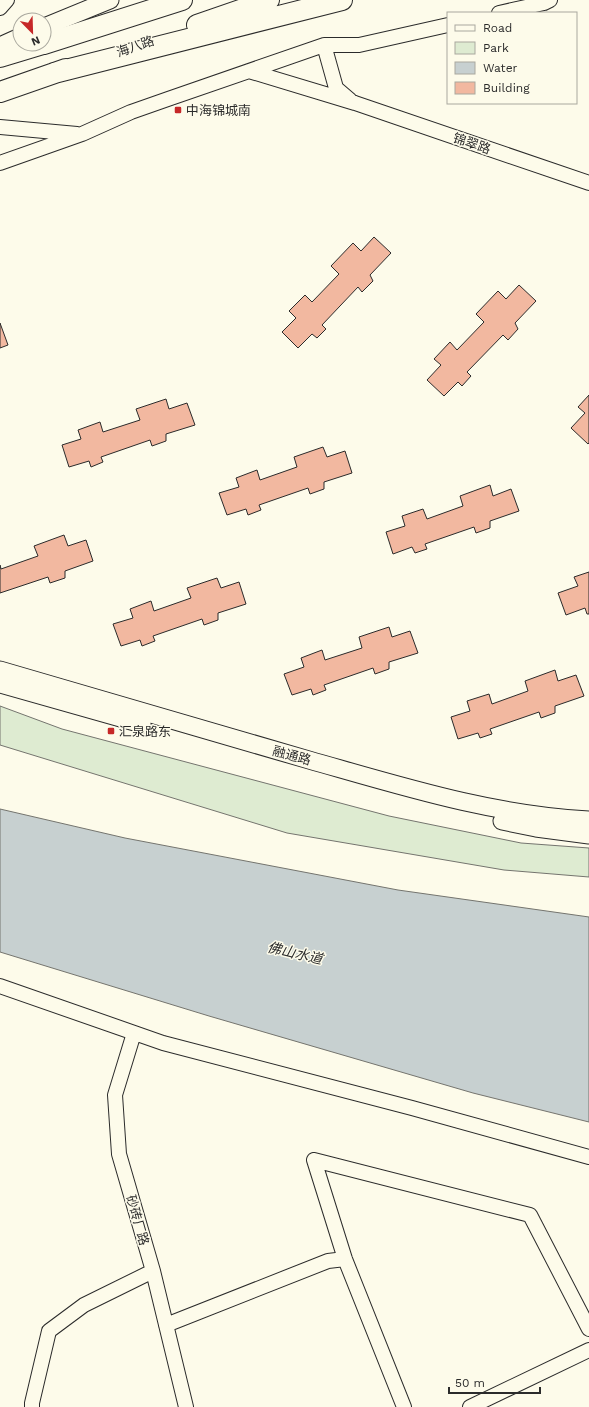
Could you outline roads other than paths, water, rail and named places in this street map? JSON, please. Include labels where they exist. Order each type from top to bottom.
[{"type":"highway","points":[[52,41],[182,0]]},
{"type":"highway","name":"海八路","points":[[0,92],[269,0]]},
{"type":"highway","points":[[54,73],[342,0]]},
{"type":"highway","points":[[0,57],[17,52]]},
{"type":"main road","points":[[52,24],[110,0]]},
{"type":"main road","points":[[0,46],[12,41]]},
{"type":"main road","name":"融通路","points":[[0,670],[262,747],[455,801],[526,814],[589,820]]},
{"type":"main road","name":"融通路","points":[[0,684],[453,812],[536,828],[589,835]]},
{"type":"street","points":[[0,8],[8,0]]},
{"type":"street","points":[[504,12],[544,3],[550,0]]},
{"type":"street","points":[[0,163],[82,134],[132,112],[324,45],[359,45],[447,25]]},
{"type":"street","points":[[324,45],[336,88],[355,104]]},
{"type":"street","name":"锦翠路","points":[[249,71],[355,104],[589,183]]},
{"type":"street","points":[[0,127],[82,134]]},
{"type":"street","points":[[0,986],[163,1043],[412,1108],[589,1157]]},
{"type":"street","name":"砂砖厂路","points":[[134,1033],[115,1095],[119,1154],[153,1271],[186,1407]]},
{"type":"street","points":[[404,1407],[345,1258],[314,1160],[530,1215],[589,1329]]},
{"type":"street","points":[[166,1325],[328,1261],[345,1258]]},
{"type":"street","points":[[32,1407],[50,1331],[84,1305],[153,1271]]},
{"type":"street","points":[[470,1407],[589,1350]]},
{"type":"water","name":"佛山水道","points":[[0,809],[125,838],[398,890],[589,917],[589,1122],[473,1093],[209,1016],[0,952]]},
{"type":"place","name":"中海锦城南","points":[[178,110]]},
{"type":"place","name":"汇泉路东","points":[[111,731]]}]
